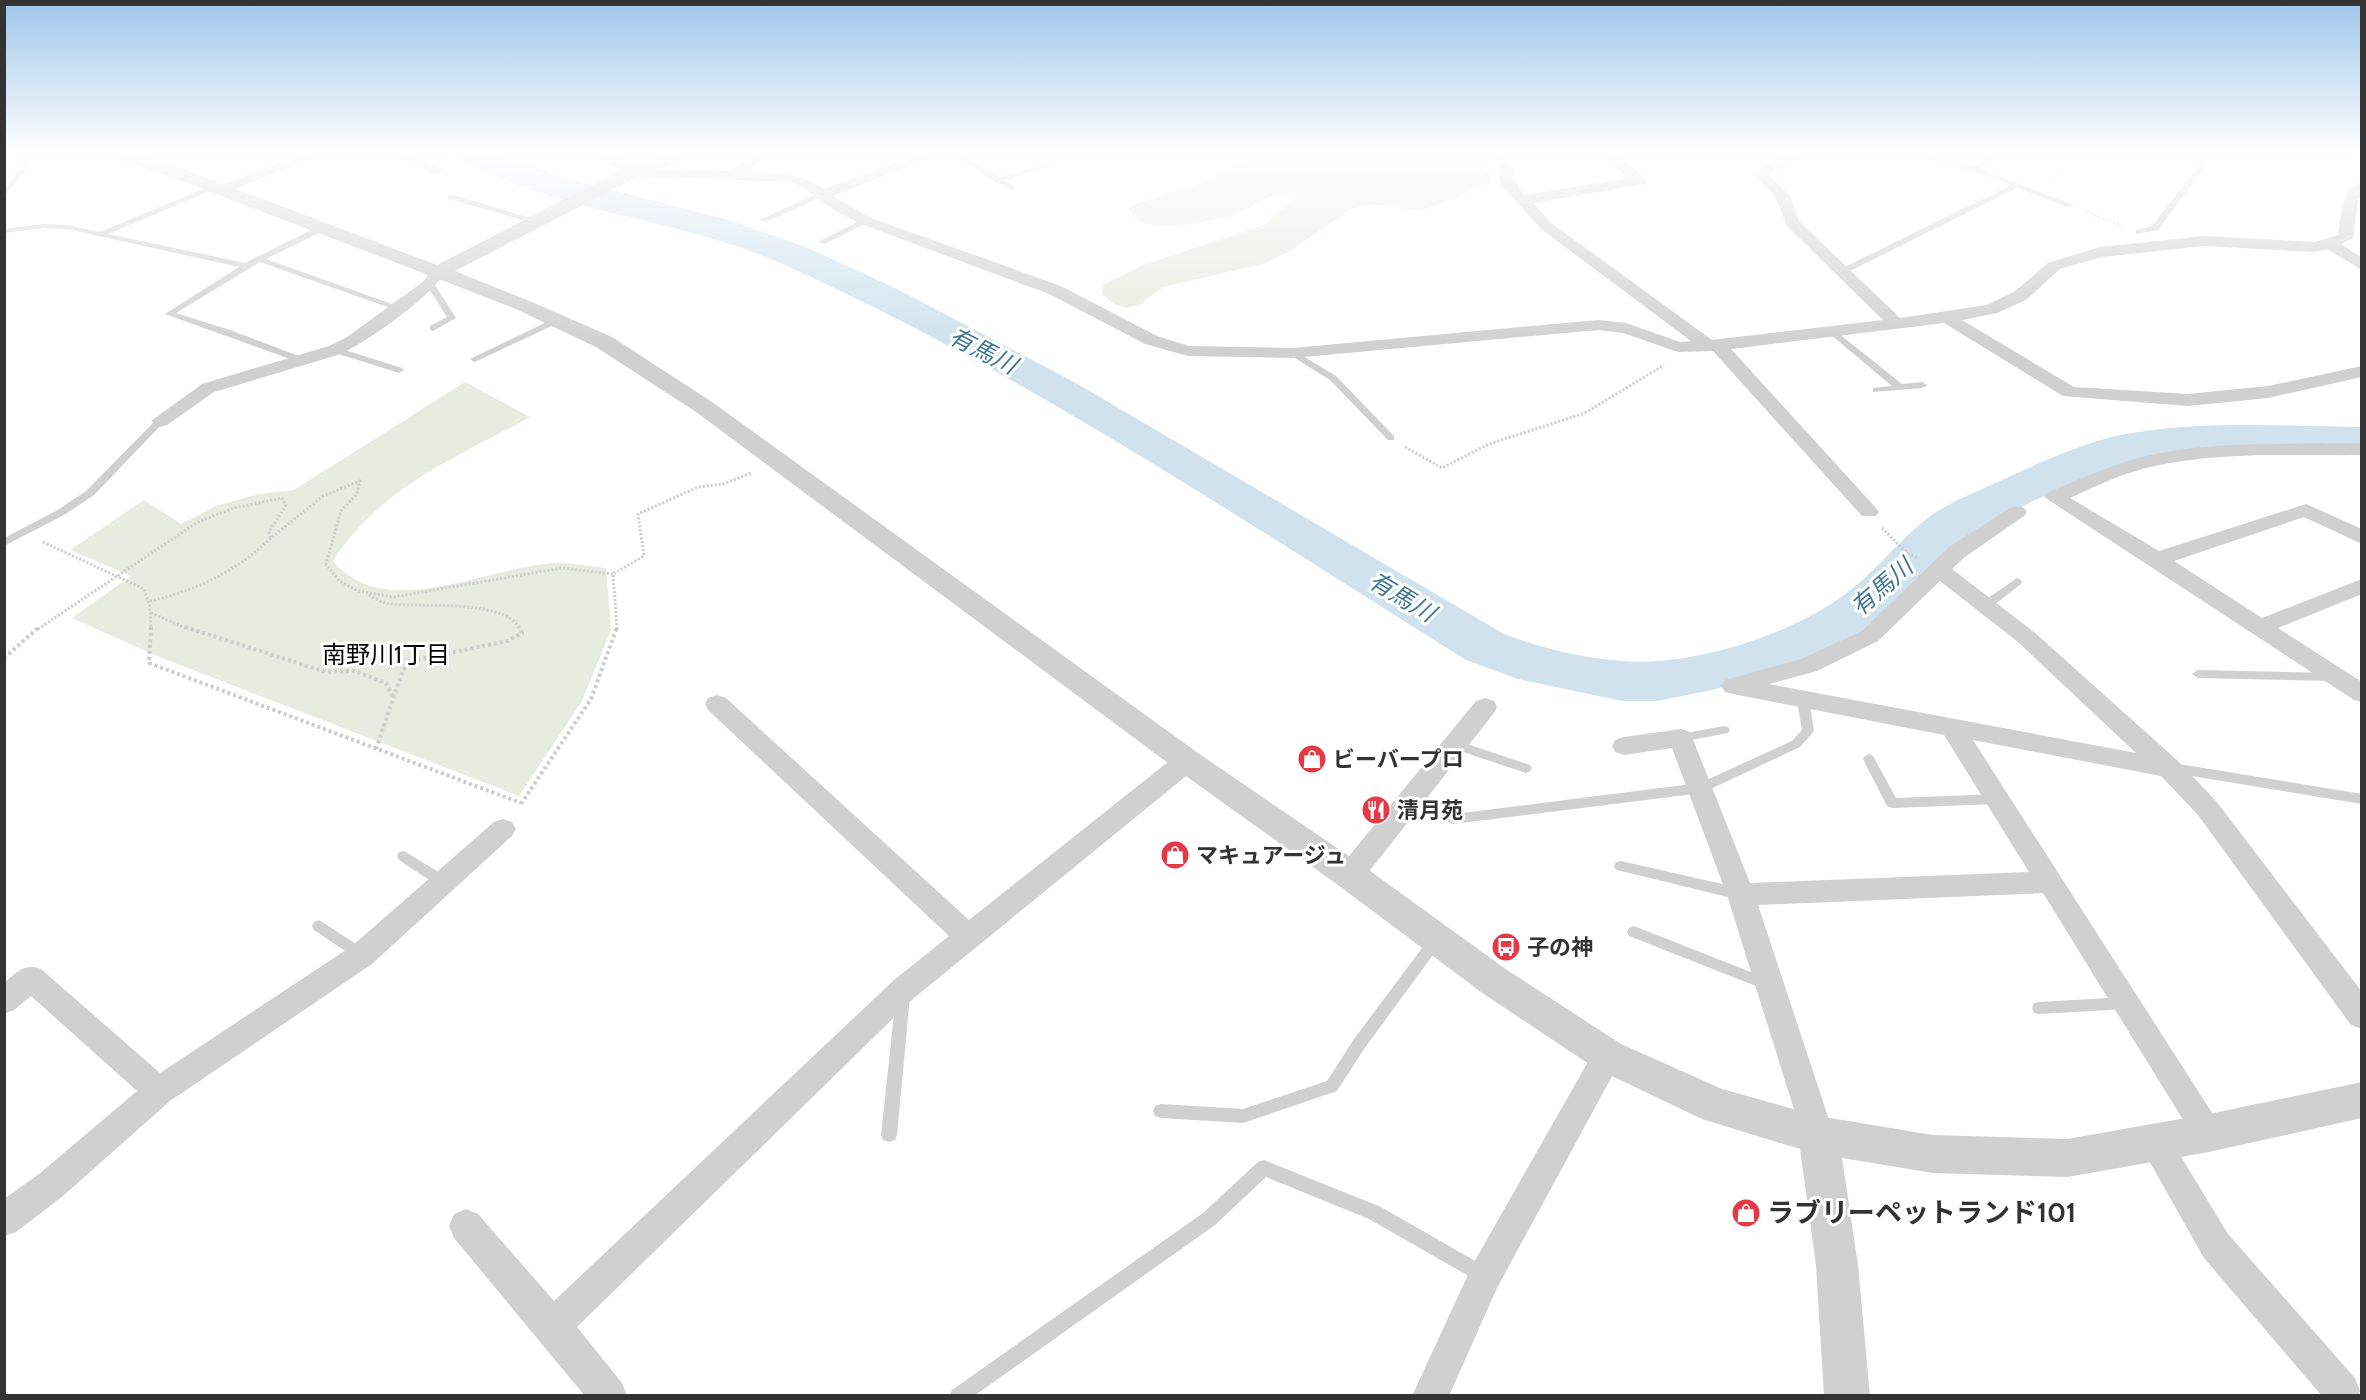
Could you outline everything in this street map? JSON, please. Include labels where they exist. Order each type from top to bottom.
[{"type":"street","points":[[288,216],[434,278],[557,320],[604,342],[704,407],[1187,761],[1544,1015],[1608,1056],[1716,1106],[1818,1135],[1933,1154],[2067,1158],[2209,1133],[2361,1100]]},
{"type":"street","points":[[160,421],[208,388],[335,350],[353,341],[399,308],[434,278],[547,216]]},
{"type":"street","points":[[858,216],[1055,290],[1151,340],[1188,351],[1225,354],[1293,353],[1598,325],[1626,328],[1678,347],[1706,346],[1897,325],[1991,309],[2020,296],[2054,266],[2100,252],[2204,241],[2316,248],[2345,238],[2348,216]]},
{"type":"street","points":[[1537,216],[1546,226],[1706,346],[1869,512]]},
{"type":"street","points":[[1790,216],[1792,223],[1897,325]]},
{"type":"street","points":[[2330,244],[2361,265]]},
{"type":"street","points":[[1947,318],[2070,392],[2188,400],[2268,392],[2361,371]]},
{"type":"street","points":[[2361,449],[2214,453],[2169,457],[2126,467],[2054,497],[2157,559],[2361,694]]},
{"type":"street","points":[[2157,559],[2306,510],[2361,538]]},
{"type":"street","points":[[2017,512],[1957,552],[1869,636],[1809,665],[1733,686],[2169,768]]},
{"type":"street","points":[[1939,570],[2026,637],[2169,768],[2207,808],[2361,1016]]},
{"type":"street","points":[[2260,627],[2361,586]]},
{"type":"street","points":[[717,704],[969,937]]},
{"type":"street","points":[[1350,875],[1485,707]]},
{"type":"street","points":[[1952,727],[2209,1133]]},
{"type":"street","points":[[1624,746],[1681,738],[1741,895],[1818,1135],[1833,1218],[1840,1282],[1847,1395]]},
{"type":"street","points":[[553,1326],[904,989],[1187,761]]},
{"type":"street","points":[[4,1220],[51,1185],[159,1091],[362,955],[503,829]]},
{"type":"street","points":[[1741,895],[2050,882]]},
{"type":"street","points":[[4,1001],[31,978],[159,1091]]},
{"type":"street","points":[[1430,1395],[1485,1276],[1608,1056]]},
{"type":"street","points":[[2155,1143],[2216,1246],[2343,1394]]},
{"type":"street","points":[[465,1226],[553,1326],[609,1395]]},
{"type":"lane","points":[[103,233],[145,216]]},
{"type":"lane","points":[[520,216],[537,221]]},
{"type":"lane","points":[[764,220],[773,216]]},
{"type":"lane","points":[[1839,270],[1849,268],[1954,216]]},
{"type":"lane","points":[[2139,232],[2154,228],[2163,216]]},
{"type":"lane","points":[[822,242],[866,221]]},
{"type":"lane","points":[[4,231],[67,227],[103,233],[246,266]]},
{"type":"lane","points":[[300,360],[227,332],[170,314],[258,259],[320,229]]},
{"type":"lane","points":[[2139,232],[2160,245]]},
{"type":"lane","points":[[258,259],[399,308]]},
{"type":"lane","points":[[433,328],[452,318],[434,278]]},
{"type":"lane","points":[[474,359],[557,320]]},
{"type":"lane","points":[[1833,332],[1898,386]]},
{"type":"lane","points":[[335,350],[399,370]]},
{"type":"lane","points":[[1293,353],[1333,378],[1391,438]]},
{"type":"lane","points":[[1876,390],[1922,385]]},
{"type":"lane","points":[[4,543],[90,492],[160,421]]},
{"type":"lane","points":[[1984,606],[2017,582]]},
{"type":"lane","points":[[2198,674],[2335,677]]},
{"type":"lane","points":[[1409,802],[1453,819],[1702,788],[1796,744],[1808,731],[1803,699]]},
{"type":"lane","points":[[1681,738],[1724,730]]},
{"type":"lane","points":[[1455,745],[1526,768]]},
{"type":"lane","points":[[1869,759],[1892,803],[1997,799]]},
{"type":"lane","points":[[2169,768],[2361,800]]},
{"type":"lane","points":[[404,856],[445,883]]},
{"type":"lane","points":[[1621,866],[1741,895]]},
{"type":"lane","points":[[319,926],[362,955]]},
{"type":"lane","points":[[1634,932],[1770,986]]},
{"type":"lane","points":[[1161,1111],[1243,1116],[1332,1086],[1359,1044],[1436,940]]},
{"type":"lane","points":[[889,1136],[904,989]]},
{"type":"lane","points":[[2039,1008],[2126,1003]]},
{"type":"lane","points":[[958,1395],[1209,1219],[1264,1168],[1375,1213],[1485,1276]]},
{"type":"path","points":[[2099,216],[2139,232]]},
{"type":"path","points":[[1391,438],[1442,468],[1489,444],[1585,414],[1706,346]]},
{"type":"path","points":[[150,601],[196,591],[231,573],[318,496],[343,484],[360,482],[357,494],[341,511],[326,564],[339,581],[384,603],[470,608],[507,615],[518,625],[522,633],[507,641],[412,661],[403,670],[376,748]]},
{"type":"path","points":[[364,592],[394,597],[562,568],[613,574],[644,556],[638,514],[698,487],[723,484]]},
{"type":"path","points":[[4,657],[41,626],[119,577],[198,522],[234,508],[282,498],[286,505],[269,532],[271,538]]},
{"type":"path","points":[[1884,530],[1905,551]]},
{"type":"path","points":[[24,533],[144,589],[150,601],[152,613],[148,663],[521,803]]},
{"type":"path","points":[[503,829],[591,699],[617,631],[613,574]]},
{"type":"path","points":[[152,613],[193,631],[217,636],[326,672],[354,671],[386,683],[393,697]]},
{"type":"shaded area","points":[[1228,216],[1170,226],[1145,223],[1135,217]]},
{"type":"shaded area","points":[[1274,216],[1340,216],[1290,251],[1263,264],[1163,287],[1139,305],[1125,308],[1112,303],[1102,294],[1103,285],[1143,265],[1264,225]]},
{"type":"shaded area","points":[[465,382],[530,417],[448,461],[396,494],[352,535],[333,561],[355,579],[380,588],[409,590],[438,587],[529,566],[556,563],[606,568],[611,630],[582,701],[519,796],[157,656],[72,618],[131,576],[70,550],[144,500],[181,524],[216,506],[260,494],[294,490]]},
{"type":"waterway","name":"有馬川","points":[[669,216],[753,239],[793,255],[971,343],[1144,441],[1485,647],[1518,660],[1583,675],[1622,681],[1657,681],[1712,671],[1787,650],[1833,629],[1865,606],[1951,525],[2018,490],[2121,449],[2196,439],[2362,441]]},
{"type":"place","name":"ビーバープロ","points":[[1312,759]]},
{"type":"place","name":"清月苑","points":[[1376,810]]},
{"type":"place","name":"マキュアージュ","points":[[1175,855]]},
{"type":"place","name":"子の神","points":[[1506,947]]},
{"type":"place","name":"ラブリーペットランド101","points":[[1746,1213]]},
{"type":"district","name":"南野川1丁目","points":[[386,655]]}]
